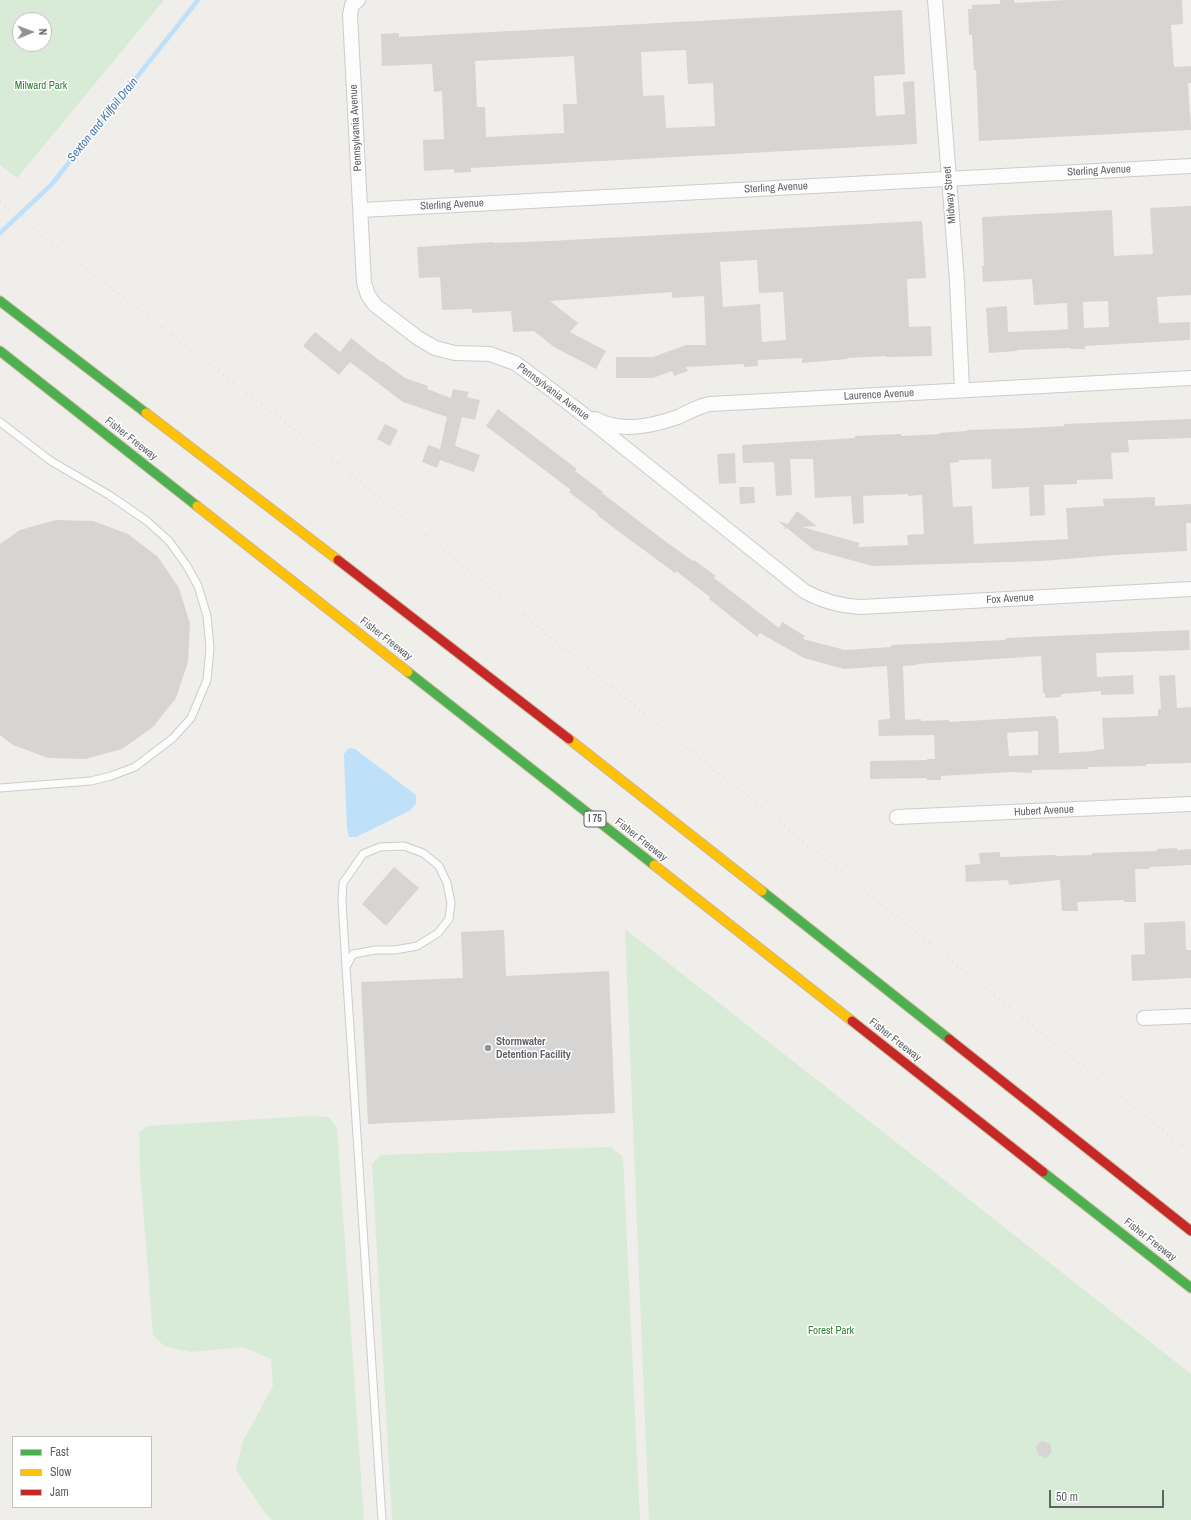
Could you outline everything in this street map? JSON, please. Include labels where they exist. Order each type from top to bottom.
[{"type":"highway","points":[[0,301],[513,695],[1191,1231]]},
{"type":"highway","name":"Fisher Freeway","points":[[0,351],[1191,1288]]},
{"type":"street","name":"Pennsylvania Avenue","points":[[358,0],[352,5],[350,15],[364,283],[368,295],[375,305],[418,338],[435,348],[455,352],[490,354],[515,364],[575,408],[804,591],[829,602]]},
{"type":"street","name":"Midway Street","points":[[935,0],[956,282],[962,390]]},
{"type":"street","name":"Sterling Avenue","points":[[361,210],[1191,166]]},
{"type":"street","name":"Laurence Avenue","points":[[575,408],[603,422],[614,425],[639,427],[651,425],[672,418],[699,406],[710,404],[1191,378]]},
{"type":"street","name":"Fox Avenue","points":[[829,602],[861,607],[1191,589]]},
{"type":"street","name":"Hubert Avenue","points":[[897,817],[1191,804]]},
{"type":"street","points":[[1144,1018],[1191,1016]]},
{"type":"lane","points":[[0,422],[51,461],[109,495],[148,521],[169,541],[187,566],[198,586],[207,616],[210,648],[207,680],[191,718],[173,738],[135,767],[91,782],[0,788]]},
{"type":"lane","points":[[346,967],[353,954],[376,950],[395,950],[417,946],[438,933],[449,919],[451,903],[447,883],[439,866],[423,853],[404,846],[380,847],[363,854],[343,883],[342,902],[346,967],[382,1520]]},
{"type":"green space","name":"Milward Park","points":[[0,0],[164,0],[17,178],[0,165]]},
{"type":"green space","name":"Forest Park","points":[[625,929],[1191,1374],[1191,1520],[649,1520]]},
{"type":"green space","points":[[309,1116],[329,1117],[337,1128],[364,1520],[273,1520],[265,1513],[236,1470],[243,1441],[273,1386],[271,1359],[243,1347],[191,1352],[164,1346],[153,1335],[140,1169],[139,1133],[147,1126]]},
{"type":"green space","points":[[611,1147],[623,1157],[640,1520],[392,1520],[372,1164],[380,1155]]},
{"type":"water","points":[[349,748],[355,749],[416,795],[416,803],[411,810],[356,837],[349,837],[347,829],[344,754]]},
{"type":"building","points":[[1000,0],[1014,0],[1015,3],[1065,0],[1182,0],[1183,24],[1171,25],[1174,67],[1191,66],[1191,83],[1188,83],[1191,130],[979,141],[976,70],[974,70],[972,35],[969,35],[968,9],[972,9],[972,5],[1000,4]]},
{"type":"building","points":[[902,10],[905,74],[874,76],[876,116],[905,114],[903,82],[914,81],[917,144],[471,168],[471,172],[454,173],[454,169],[424,171],[423,140],[444,139],[442,91],[434,92],[432,64],[382,66],[381,34],[399,33],[399,37]],"holes":[[[686,50],[688,84],[713,83],[715,126],[666,128],[664,95],[643,96],[641,52]],[[574,56],[577,104],[563,104],[564,133],[486,137],[485,107],[477,107],[475,61]]]},
{"type":"building","points":[[1191,206],[1191,295],[1157,297],[1159,323],[1190,322],[1190,340],[1085,346],[1085,349],[1070,348],[1017,350],[989,353],[986,308],[1007,306],[1008,332],[1057,330],[1068,329],[1067,303],[1034,305],[1032,279],[983,282],[982,266],[984,266],[982,217],[1112,210],[1114,256],[1153,254],[1150,208]],"holes":[[[1108,301],[1109,327],[1084,328],[1083,302]]]},
{"type":"building","points":[[922,221],[926,278],[907,279],[909,327],[931,326],[932,356],[848,358],[802,363],[802,358],[758,360],[758,366],[744,367],[744,364],[686,367],[688,371],[674,376],[672,371],[653,378],[616,378],[616,357],[653,357],[686,345],[706,345],[704,296],[672,298],[672,292],[550,301],[578,323],[570,332],[606,351],[596,369],[554,347],[534,331],[513,332],[511,311],[472,313],[472,309],[442,310],[440,277],[419,278],[417,247],[494,242],[550,241]],"holes":[[[757,260],[759,293],[783,292],[786,340],[762,342],[760,304],[723,307],[720,262]]]},
{"type":"building","points":[[315,332],[340,352],[351,338],[381,362],[382,361],[405,378],[428,386],[427,389],[451,398],[453,389],[469,392],[467,397],[480,400],[475,420],[462,417],[455,446],[480,455],[474,472],[440,460],[437,468],[422,462],[428,445],[440,449],[447,417],[403,402],[350,362],[339,375],[303,346]]},
{"type":"building","points":[[498,409],[577,469],[575,471],[603,492],[602,493],[665,541],[716,576],[714,578],[779,628],[782,622],[805,636],[803,639],[845,650],[891,647],[891,645],[1006,640],[1006,638],[1189,630],[1190,650],[1096,653],[1097,677],[1133,675],[1134,694],[1101,695],[1101,691],[1061,694],[1061,697],[1045,698],[1045,693],[1043,693],[1041,656],[903,666],[905,720],[949,720],[949,722],[1056,716],[1056,719],[1058,719],[1059,753],[1104,749],[1102,718],[1158,716],[1158,709],[1161,709],[1159,676],[1175,675],[1177,708],[1191,707],[1191,763],[1146,764],[1146,766],[1088,767],[1088,769],[1032,770],[1032,773],[1011,772],[941,776],[941,780],[927,780],[927,778],[870,779],[870,761],[935,759],[934,735],[879,736],[878,720],[890,719],[887,666],[844,669],[804,658],[760,633],[757,637],[709,599],[710,597],[597,515],[598,514],[569,492],[571,490],[486,426]],"holes":[[[1038,731],[1038,755],[1009,756],[1007,733]]]},
{"type":"building","points":[[1191,419],[1191,438],[1128,440],[1129,452],[1111,453],[1113,479],[1077,480],[1077,484],[1044,485],[1045,515],[1030,516],[1029,487],[992,489],[991,459],[959,460],[959,462],[950,463],[953,507],[972,506],[974,544],[1068,539],[1066,508],[1104,506],[1103,499],[1155,497],[1155,506],[1191,504],[1191,523],[1186,523],[1187,551],[1042,561],[873,566],[814,550],[787,528],[784,529],[785,527],[778,521],[788,524],[797,511],[817,526],[802,527],[860,543],[858,547],[908,545],[907,535],[924,534],[922,495],[908,496],[908,494],[863,496],[864,523],[853,524],[851,496],[815,498],[813,459],[790,459],[792,495],[776,496],[774,462],[743,463],[742,445],[855,438],[855,436],[901,434],[901,436],[940,434],[939,433],[967,430],[1064,426],[1064,424]]},
{"type":"building","points":[[385,424],[398,430],[390,446],[377,439]]},
{"type":"building","points":[[735,453],[736,483],[719,484],[717,454]]},
{"type":"building","points":[[739,487],[754,487],[755,503],[740,504]]},
{"type":"building","points":[[56,520],[93,521],[128,534],[158,557],[179,588],[190,624],[188,662],[176,698],[153,727],[122,749],[85,759],[48,758],[13,745],[0,735],[0,544],[20,530]]},
{"type":"building","points":[[1177,848],[1177,850],[1191,849],[1191,865],[1135,869],[1136,902],[1124,902],[1124,900],[1077,902],[1078,911],[1062,911],[1060,880],[1009,885],[1008,880],[966,882],[965,865],[980,864],[979,853],[1000,852],[1000,857],[1056,856],[1092,855],[1092,853],[1157,851],[1157,849]]},
{"type":"building","points":[[394,867],[419,888],[386,926],[362,904]]},
{"type":"building","points":[[1185,921],[1186,950],[1191,950],[1191,978],[1132,981],[1131,955],[1145,954],[1144,923]]},
{"type":"building","name":"Stormwater Detention Facility","points":[[504,930],[506,976],[609,971],[615,1113],[368,1124],[361,982],[463,978],[461,932]]},
{"type":"building","points":[[1042,1441],[1050,1444],[1052,1452],[1046,1458],[1038,1455],[1036,1446]]},
{"type":"waterway","name":"Sexton and Kilfoil Drain","points":[[0,233],[52,184],[198,0]]},
{"type":"railway","points":[[0,202],[345,469],[609,685],[1191,1152]]},
{"type":"traffic: fast","points":[[0,301],[146,413]]},
{"type":"traffic: fast","points":[[0,351],[197,506]]},
{"type":"traffic: fast","points":[[408,672],[654,865]]},
{"type":"traffic: fast","points":[[762,891],[949,1039]]},
{"type":"traffic: fast","points":[[1043,1172],[1191,1288]]},
{"type":"traffic: slow","points":[[146,413],[338,560]]},
{"type":"traffic: slow","points":[[197,506],[408,672]]},
{"type":"traffic: slow","points":[[569,739],[762,891]]},
{"type":"traffic: slow","points":[[654,865],[852,1021]]},
{"type":"traffic: jam","points":[[338,560],[569,739]]},
{"type":"traffic: jam","points":[[852,1021],[1043,1172]]},
{"type":"traffic: jam","points":[[949,1039],[1191,1231]]},
{"type":"place","name":"Stormwater Detention Facility","points":[[488,1048]]}]
